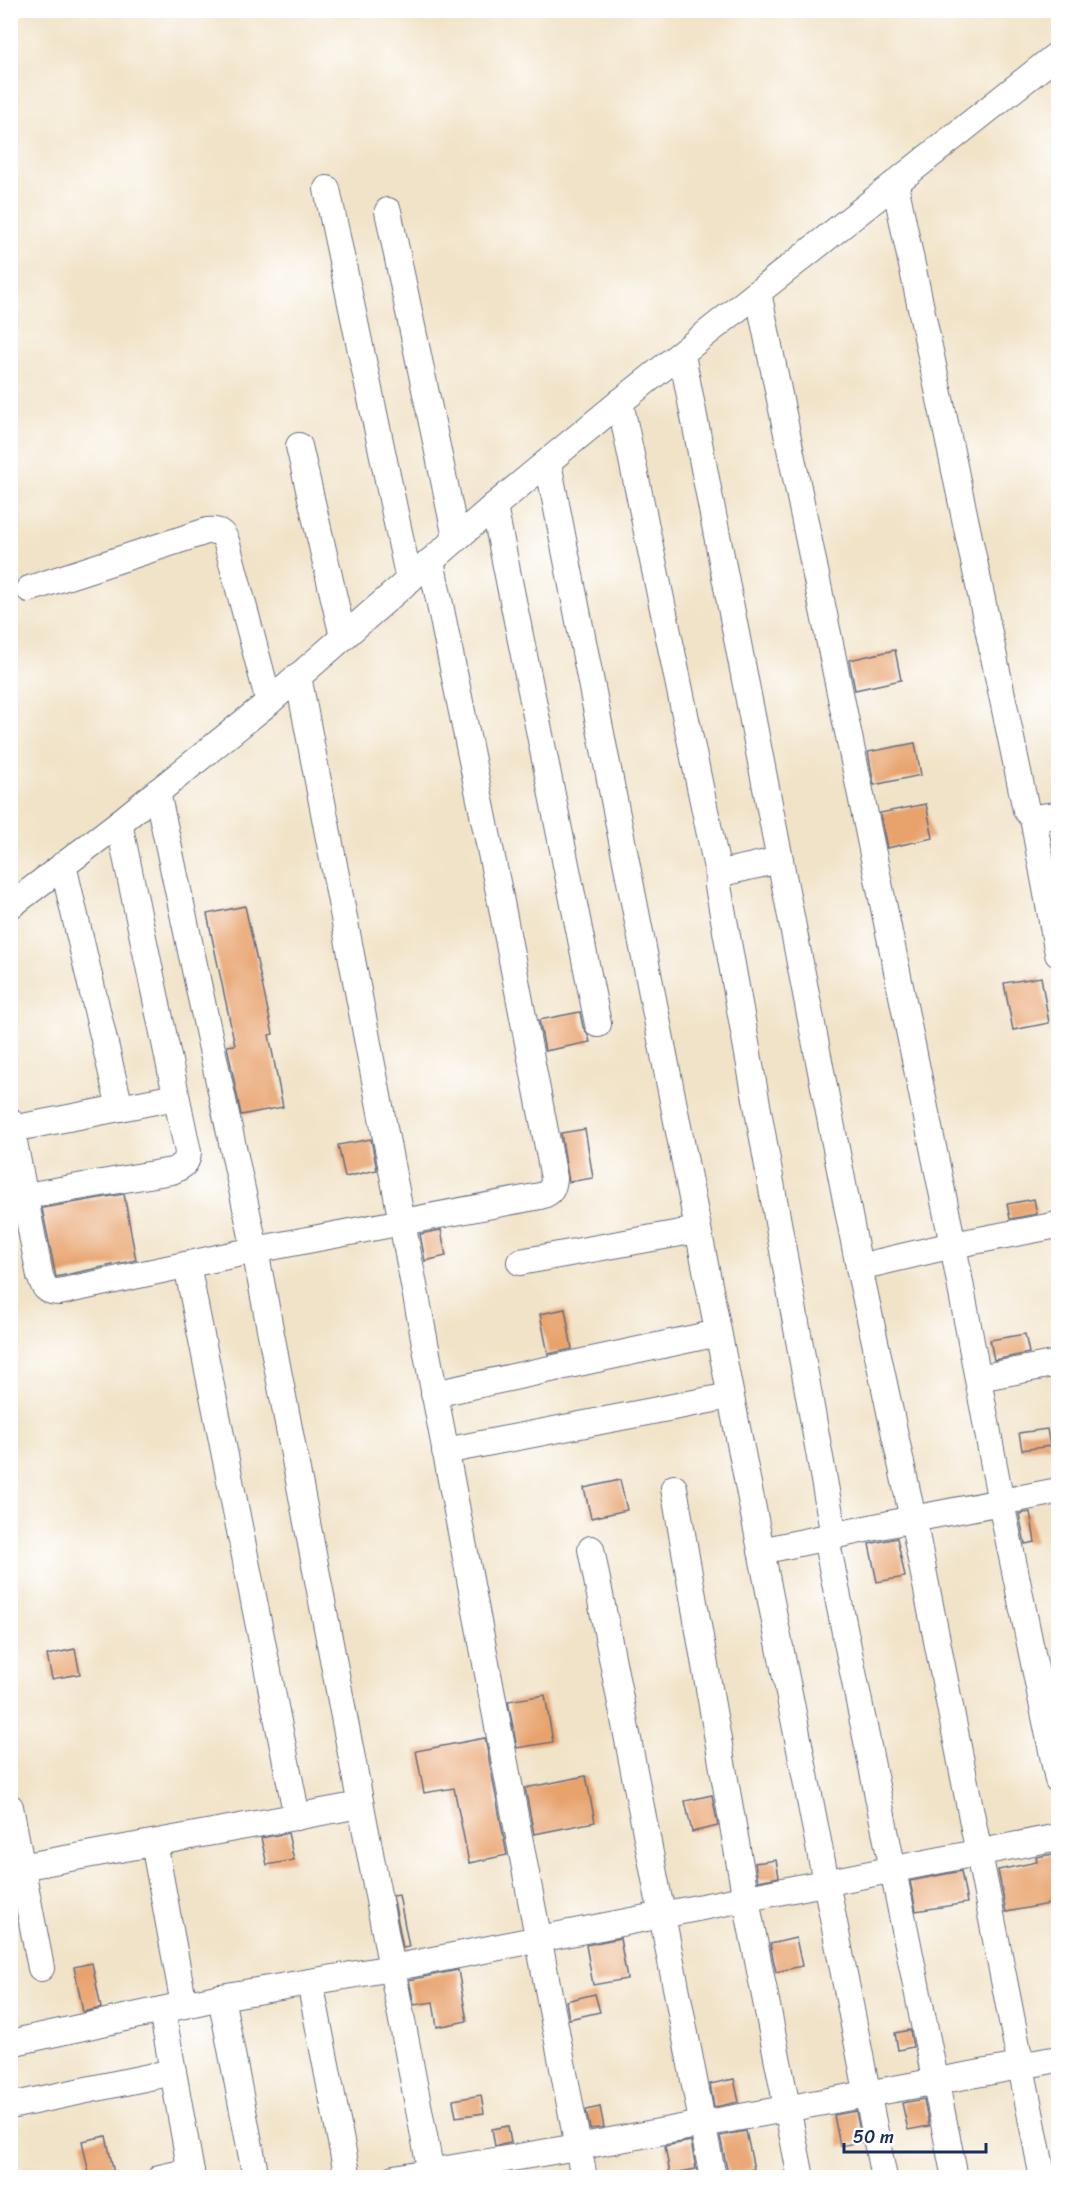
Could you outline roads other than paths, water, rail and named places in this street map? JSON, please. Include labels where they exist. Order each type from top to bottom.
[{"type":"street","points":[[10,906],[119,823],[269,702],[456,538],[620,402],[1059,54]]},
{"type":"street","points":[[895,184],[1026,810],[1033,818],[1053,891],[1059,954]]},
{"type":"street","points":[[327,189],[409,580]]},
{"type":"street","points":[[388,211],[456,538]]},
{"type":"street","points":[[758,292],[953,1245],[1001,1503],[1059,1780]]},
{"type":"street","points":[[682,355],[859,1267],[914,1519],[1043,2178]]},
{"type":"street","points":[[620,402],[719,878],[721,907],[830,1537],[893,1870],[955,2178]]},
{"type":"street","points":[[299,446],[343,637]]},
{"type":"street","points":[[548,463],[884,2178]]},
{"type":"street","points":[[494,506],[598,1024]]},
{"type":"street","points":[[30,589],[207,531],[217,530],[224,535],[227,544],[269,702]]},
{"type":"street","points":[[176,1097],[11,1125],[40,1276],[44,1287],[51,1292],[255,1250],[540,1196],[548,1194],[553,1188],[554,1178],[431,561]]},
{"type":"street","points":[[298,676],[584,2178]]},
{"type":"street","points":[[157,792],[255,1250],[432,2174]]},
{"type":"street","points":[[1033,818],[1059,815]]},
{"type":"street","points":[[25,1196],[172,1170],[183,1166],[187,1161],[188,1152],[119,823]]},
{"type":"street","points":[[719,878],[726,872],[780,860]]},
{"type":"street","points":[[63,865],[120,1108]]},
{"type":"street","points":[[859,1267],[953,1245],[1059,1225]]},
{"type":"street","points":[[520,1262],[697,1230]]},
{"type":"street","points":[[187,1265],[297,1817]]},
{"type":"street","points":[[434,1394],[718,1333]]},
{"type":"street","points":[[978,1378],[1059,1363]]},
{"type":"street","points":[[445,1451],[730,1396]]},
{"type":"street","points":[[674,1488],[746,1900],[801,2178]]},
{"type":"street","points":[[761,1551],[1059,1491]]},
{"type":"street","points":[[591,1549],[713,2178]]},
{"type":"street","points":[[16,1868],[360,1805]]},
{"type":"street","points":[[10,1807],[16,1868],[41,1968]]},
{"type":"street","points":[[10,2043],[221,1997],[392,1968],[1059,1837]]},
{"type":"street","points":[[154,1843],[173,2008],[173,2072],[192,2174],[160,2178]]},
{"type":"street","points":[[310,1982],[348,2178]]},
{"type":"street","points":[[221,1997],[256,2178]]},
{"type":"street","points":[[394,2178],[507,2168],[577,2147],[1059,2059]]},
{"type":"street","points":[[10,2106],[173,2072]]}]
